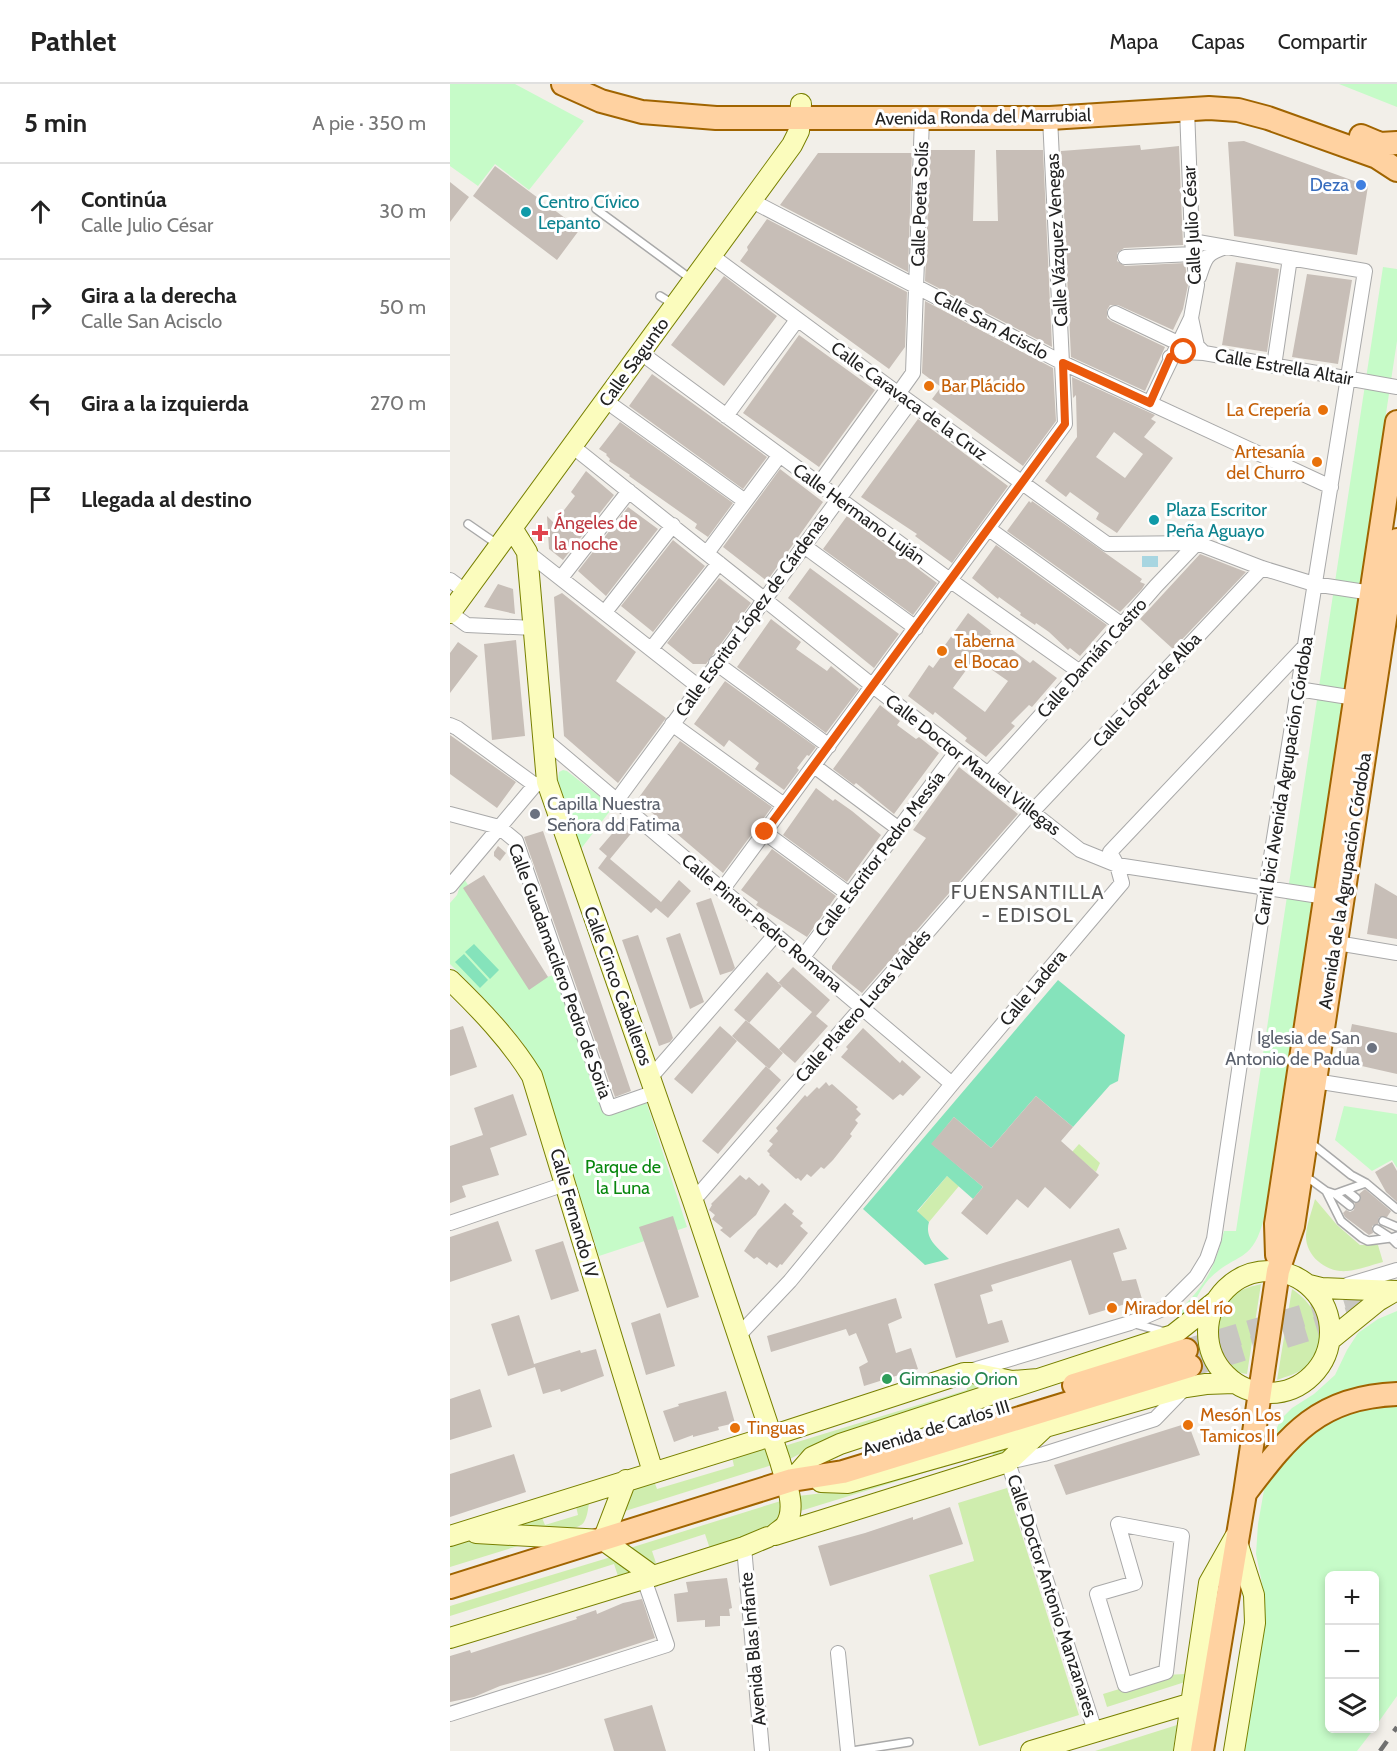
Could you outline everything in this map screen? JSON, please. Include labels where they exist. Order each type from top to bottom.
[{"type":"main road","name":"Avenida Ronda del Marrubial","points":[[563,84],[601,101],[642,112],[716,118],[801,112],[1049,104],[1224,94],[1271,104],[1380,144],[1397,144]]},
{"type":"main road","name":"Avenida Ronda del Marrubial","points":[[594,84],[626,95],[659,101],[801,112],[922,118],[1050,118],[1209,108],[1238,110],[1268,118],[1377,157],[1397,170]]},
{"type":"main road","name":"Avenida de la Agrupación Córdoba","points":[[1278,1271],[1276,1224],[1328,941],[1380,595],[1397,422]]},
{"type":"main road","name":"Avenida de la Agrupación Córdoba","points":[[1334,899],[1355,698],[1380,595],[1397,540]]},
{"type":"main road","name":"Avenida de la Agrupación Córdoba","points":[[1203,1751],[1278,1271],[1293,1226],[1308,1130],[1315,1081],[1328,941]]},
{"type":"main road","name":"Avenida de Carlos III","points":[[450,1587],[789,1481],[826,1462],[1184,1359]]},
{"type":"main road","points":[[1245,1493],[1282,1445],[1318,1415],[1358,1398],[1397,1394]]},
{"type":"street","name":"Calle Julio César","points":[[1150,403],[1170,357],[1191,318],[1197,285],[1193,248],[1187,109]]},
{"type":"street","name":"Calle Sagunto","points":[[450,613],[458,586],[499,546],[641,353],[668,301],[693,281],[792,145],[799,131],[801,112]]},
{"type":"street","name":"Calle Poeta Solís","points":[[894,390],[913,373],[918,286],[922,118]]},
{"type":"street","name":"Calle Vázquez Venegas","points":[[722,890],[1065,424],[1050,118]]},
{"type":"street","name":"Calle San Acisclo","points":[[752,201],[1063,363],[1331,487]]},
{"type":"street","points":[[1197,285],[1208,255],[1213,251],[1228,247]]},
{"type":"street","points":[[1125,257],[1193,248],[1228,247],[1290,258],[1274,366]]},
{"type":"street","name":"Calle Caravaca de la Cruz","points":[[712,256],[1107,544],[1197,543]]},
{"type":"street","name":"Carril bici Avenida Agrupación Córdoba","points":[[1189,1285],[1207,1259],[1215,1233],[1266,888],[1365,271],[1290,258]]},
{"type":"street","points":[[1114,313],[1178,343]]},
{"type":"street","points":[[1191,318],[1197,346],[1204,353]]},
{"type":"street","points":[[726,416],[797,320]]},
{"type":"street","name":"Calle Estrella Altair","points":[[1170,357],[1184,352],[1204,353],[1397,387]]},
{"type":"street","name":"Calle Hermano Luján","points":[[641,353],[951,581],[1080,672]]},
{"type":"street","name":"Calle Escritor López de Cárdenas","points":[[819,484],[894,390]]},
{"type":"street","points":[[606,401],[745,501]]},
{"type":"street","name":"Calle Escritor López de Cárdenas","points":[[617,800],[910,402]]},
{"type":"street","name":"Calle Doctor Manuel Villegas","points":[[572,446],[873,686],[988,774],[1080,850],[1117,865],[1334,899]]},
{"type":"street","points":[[707,553],[779,456]]},
{"type":"street","points":[[561,578],[629,491]]},
{"type":"street","points":[[605,612],[673,525]]},
{"type":"street","name":"Calle Cinco Caballeros","points":[[512,528],[527,552],[544,739],[541,784],[653,1085],[771,1436]]},
{"type":"street","points":[[989,530],[1122,625]]},
{"type":"street","points":[[1197,543],[1262,568],[1314,584],[1380,595]]},
{"type":"street","name":"Calle Damián Castro","points":[[988,774],[1197,543]]},
{"type":"street","points":[[804,546],[916,628]]},
{"type":"street","points":[[527,552],[699,687]]},
{"type":"street","points":[[651,649],[718,563]]},
{"type":"street","name":"Calle López de Alba","points":[[1032,812],[1262,568]]},
{"type":"street","points":[[450,613],[467,625],[534,628]]},
{"type":"street","name":"Calle Ladera","points":[[738,1336],[790,1281],[1122,883],[1117,865],[1110,852],[1306,645]]},
{"type":"street","points":[[717,663],[829,746]]},
{"type":"street","points":[[1298,689],[1355,698]]},
{"type":"street","points":[[672,724],[784,805]]},
{"type":"street","points":[[450,725],[541,784],[499,826],[450,886]]},
{"type":"street","name":"Calle Pintor Pedro Romana","points":[[544,739],[952,1084]]},
{"type":"street","name":"Calle Escritor Pedro Messía","points":[[803,957],[957,751]]},
{"type":"street","points":[[814,766],[899,829]]},
{"type":"street","name":"Calle Platero Lucas Valdés","points":[[693,1201],[1032,812]]},
{"type":"street","points":[[450,814],[499,826]]},
{"type":"street","name":"Calle Guadamacilero Pedro de Soria","points":[[499,826],[516,841],[609,1108],[653,1085]]},
{"type":"street","points":[[765,832],[850,895]]},
{"type":"street","points":[[653,1085],[776,934]]},
{"type":"street","points":[[1328,941],[1397,953]]},
{"type":"street","name":"Calle Fernando IV","points":[[451,982],[520,1055],[532,1076],[653,1472]]},
{"type":"street","points":[[1315,1081],[1397,1094]]},
{"type":"street","points":[[450,1223],[565,1184]]},
{"type":"street","points":[[1337,1289],[1397,1270]]},
{"type":"street","points":[[1216,1301],[1209,1318],[1208,1337],[1211,1355],[1221,1371],[1246,1390],[1259,1393],[1279,1393],[1297,1387],[1313,1375],[1324,1359],[1330,1340],[1330,1325],[1327,1310],[1320,1296],[1309,1285],[1294,1276],[1278,1271]]},
{"type":"street","name":"Avenida de Carlos III","points":[[450,1638],[1008,1462],[1044,1454],[1155,1419],[1184,1359],[1216,1301],[1227,1287],[1242,1277],[1260,1272],[1278,1271]]},
{"type":"street","name":"Avenida de Carlos III","points":[[456,1534],[964,1373],[1130,1323],[1167,1306],[1189,1285]]},
{"type":"street","points":[[1309,1285],[1337,1289],[1396,1291]]},
{"type":"street","points":[[1330,1340],[1378,1302],[1396,1291]]},
{"type":"street","name":"Avenida de Carlos III","points":[[964,1373],[1012,1381],[1184,1359]]},
{"type":"street","name":"Avenida de Carlos III","points":[[1184,1359],[1206,1384],[1234,1383]]},
{"type":"street","name":"Avenida de Carlos III","points":[[789,1481],[848,1483],[1047,1426],[1184,1359]]},
{"type":"street","name":"Avenida de Carlos III","points":[[789,1481],[813,1457],[840,1444],[1038,1379]]},
{"type":"street","name":"Avenida de Carlos III","points":[[1008,1462],[1047,1426]]},
{"type":"street","points":[[771,1436],[789,1481],[790,1500],[790,1512],[785,1525],[771,1536]]},
{"type":"street","name":"Calle Doctor Antonio Manzanares","points":[[1008,1462],[1095,1731]]},
{"type":"street","points":[[450,1714],[667,1645],[649,1577],[603,1539],[626,1480]]},
{"type":"street","points":[[1118,1524],[1182,1536],[1166,1672],[1125,1684],[1097,1594],[1135,1583],[1118,1524]]},
{"type":"street","name":"Avenida de Carlos III","points":[[456,1534],[603,1539]]},
{"type":"street","name":"Avenida de la Agrupación Córdoba","points":[[1184,1751],[1209,1583],[1238,1535]]},
{"type":"street","name":"Avenida de la Agrupación Córdoba","points":[[1234,1751],[1255,1623],[1254,1595],[1238,1535]]},
{"type":"street","name":"Avenida Blas Infante","points":[[744,1547],[762,1751]]},
{"type":"street","points":[[838,1653],[850,1751]]},
{"type":"street","points":[[1031,1751],[1069,1745],[1095,1731],[1192,1703]]},
{"type":"lane","points":[[596,209],[693,281]]},
{"type":"lane","points":[[468,524],[499,546]]},
{"type":"lane","points":[[1308,1130],[1311,1143],[1397,1209]]},
{"type":"lane","points":[[1299,1188],[1305,1179],[1311,1180],[1350,1206]]},
{"type":"lane","points":[[1335,1194],[1366,1183]]},
{"type":"lane","points":[[1346,1190],[1356,1198]]},
{"type":"lane","points":[[1326,1191],[1341,1221],[1362,1238],[1368,1241],[1394,1237]]},
{"type":"lane","points":[[1383,1221],[1397,1227]]},
{"type":"lane","points":[[1377,1229],[1394,1237],[1397,1244]]},
{"type":"lane","points":[[1130,1323],[1184,1359]]},
{"type":"lane","points":[[850,1751],[909,1742]]},
{"type":"green space","points":[[450,84],[515,84],[584,121],[529,190],[495,164],[478,186],[450,166]]},
{"type":"green space","points":[[1339,84],[1397,84],[1397,107]]},
{"type":"green space","points":[[1383,267],[1397,269],[1397,341],[1264,1218],[1249,1251],[1209,1279],[1182,1318],[1176,1313],[1208,1276],[1224,1231],[1236,1231]]},
{"type":"green space","points":[[563,770],[613,807],[580,850],[558,780],[559,772]]},
{"type":"green space","name":"Parque de la Luna","points":[[463,877],[529,982],[561,973],[608,1110],[645,1098],[687,1227],[599,1256],[542,1074],[512,1029],[450,964],[450,903],[457,895]]},
{"type":"green space","points":[[474,944],[499,970],[490,979],[465,952]]},
{"type":"green space","points":[[464,954],[488,980],[480,988],[455,962]]},
{"type":"green space","points":[[1058,980],[1125,1035],[1118,1081],[1110,1085],[1073,1127],[1036,1096],[991,1148],[954,1117],[932,1144],[983,1187],[973,1199],[947,1176],[917,1211],[929,1222],[928,1233],[933,1243],[949,1259],[925,1265],[863,1209]]},
{"type":"green space","points":[[1344,1106],[1397,1114],[1397,1168],[1392,1160],[1372,1171],[1335,1140]]},
{"type":"green space","points":[[1079,1144],[1100,1163],[1096,1172],[1072,1152]]},
{"type":"green space","points":[[947,1176],[959,1186],[929,1222],[917,1212]]},
{"type":"green space","points":[[1315,1199],[1337,1225],[1360,1245],[1378,1245],[1383,1262],[1360,1269],[1339,1271],[1319,1262],[1309,1250],[1306,1235]]},
{"type":"green space","points":[[1261,1284],[1247,1374],[1237,1371],[1223,1354],[1220,1343],[1220,1319],[1228,1300],[1235,1294]]},
{"type":"green space","points":[[1292,1289],[1306,1301],[1316,1317],[1320,1334],[1319,1344],[1307,1366],[1277,1380]]},
{"type":"green space","points":[[1397,1311],[1397,1696],[1379,1721],[1379,1571],[1325,1571],[1325,1733],[1371,1733],[1357,1751],[1236,1751],[1256,1654],[1264,1593],[1256,1554],[1258,1524],[1274,1434],[1281,1419],[1292,1408],[1314,1394],[1335,1375],[1358,1333],[1378,1319]]},
{"type":"green space","points":[[965,1380],[1000,1386],[807,1450],[788,1460],[781,1447],[967,1390]]},
{"type":"green space","points":[[1025,1435],[995,1461],[992,1452],[797,1512],[798,1496],[841,1491]]},
{"type":"green space","points":[[762,1447],[767,1451],[772,1465],[622,1512],[633,1483],[653,1478],[657,1489],[734,1466],[731,1453]]},
{"type":"green space","points":[[1007,1488],[1079,1715],[979,1746],[929,1575],[974,1561],[958,1503]]},
{"type":"green space","points":[[590,1499],[584,1522],[571,1529],[510,1529],[540,1513],[545,1525],[578,1515],[575,1502]]},
{"type":"green space","points":[[784,1500],[780,1517],[770,1530],[710,1549],[705,1534],[652,1551],[656,1563],[648,1562],[630,1548]]},
{"type":"green space","points":[[481,1540],[531,1542],[450,1567],[450,1544]]},
{"type":"green space","points":[[611,1557],[632,1573],[619,1579],[614,1564],[450,1616],[450,1606]]},
{"type":"green space","points":[[1185,1674],[1185,1682],[1107,1707],[1103,1694],[1165,1675]]},
{"type":"green space","points":[[1177,1725],[1173,1751],[1095,1751]]},
{"type":"water","points":[[1142,556],[1158,556],[1158,567],[1142,567]]},
{"type":"building","points":[[1244,141],[1368,186],[1357,255],[1234,236],[1228,142]]},
{"type":"building","points":[[1140,145],[1141,150],[1179,146],[1183,245],[1124,248],[1117,253],[1117,261],[1125,266],[1185,263],[1188,285],[1183,309],[1173,330],[1118,305],[1110,305],[1107,310],[1107,318],[1111,321],[1165,347],[1145,391],[1071,357],[1061,151]]},
{"type":"building","points":[[930,150],[975,150],[973,221],[998,221],[996,150],[1043,150],[1052,347],[925,281]]},
{"type":"building","points":[[818,153],[912,153],[908,272],[780,205]]},
{"type":"building","name":"Centro Cívico Lepanto","points":[[495,166],[580,229],[557,260],[473,196]]},
{"type":"building","points":[[450,182],[469,197],[450,222]]},
{"type":"building","points":[[767,219],[907,292],[905,347],[889,369],[740,261]]},
{"type":"building","points":[[1236,262],[1279,269],[1267,352],[1222,345]]},
{"type":"building","points":[[1307,274],[1352,280],[1338,364],[1292,357]]},
{"type":"building","points":[[724,276],[777,316],[724,386],[671,345]]},
{"type":"building","points":[[925,301],[1053,368],[1056,421],[1023,466],[932,399],[941,387],[922,373]]},
{"type":"building","points":[[799,335],[875,390],[819,467],[743,413]]},
{"type":"building","points":[[652,374],[767,457],[743,489],[629,406]]},
{"type":"building","points":[[1072,377],[1155,415],[1151,419],[1156,422],[1144,437],[1173,458],[1117,533],[1096,519],[1099,513],[1070,492],[1066,497],[1045,481],[1077,437],[1076,395],[1073,398]],"holes":[[[1114,432],[1143,454],[1125,478],[1096,457]]]},
{"type":"building","points":[[918,419],[1008,486],[952,563],[915,536],[917,534],[861,497]]},
{"type":"building","points":[[620,422],[733,503],[708,537],[695,528],[697,524],[609,461],[607,454],[599,449]]},
{"type":"building","points":[[780,469],[823,502],[767,581],[723,547]]},
{"type":"building","points":[[586,471],[614,495],[563,560],[549,549],[547,516],[554,523],[575,496],[571,492]]},
{"type":"building","points":[[1029,501],[1142,579],[1140,582],[1145,584],[1142,589],[1120,612],[1007,531]]},
{"type":"building","points":[[628,507],[658,529],[606,596],[578,571]]},
{"type":"building","points":[[847,516],[937,583],[913,615],[823,549]]},
{"type":"building","points":[[673,540],[705,566],[653,632],[621,606]]},
{"type":"building","points":[[996,545],[1107,625],[1080,656],[1070,648],[1068,650],[1049,632],[1020,615],[1021,613],[999,597],[998,599],[972,578]]},
{"type":"building","points":[[1200,554],[1246,572],[1173,649],[1140,619]]},
{"type":"building","points":[[810,568],[899,634],[874,668],[788,598]]},
{"type":"building","points":[[719,578],[751,603],[706,664],[693,664],[667,643]]},
{"type":"building","points":[[498,584],[513,589],[515,614],[484,607]]},
{"type":"building","points":[[562,593],[636,652],[616,681],[666,718],[618,783],[564,736],[554,597]]},
{"type":"building","points":[[968,613],[1030,663],[1033,660],[1057,678],[1032,707],[1029,705],[1011,723],[1015,726],[986,757],[965,741],[967,738],[935,712],[933,715],[908,696],[929,665],[933,668],[941,657],[948,647],[945,645]],"holes":[[[975,658],[1008,681],[985,712],[953,688]]]},
{"type":"building","points":[[771,619],[801,642],[796,649],[827,671],[831,666],[859,689],[826,733],[737,667]]},
{"type":"building","points":[[516,640],[525,736],[492,740],[484,644]]},
{"type":"building","points":[[458,642],[478,656],[450,693],[450,653]]},
{"type":"building","points":[[725,681],[816,747],[797,768],[799,770],[784,790],[755,769],[759,763],[729,740],[724,747],[694,724]]},
{"type":"building","points":[[880,705],[900,721],[897,725],[916,739],[919,737],[939,753],[894,814],[856,783],[854,785],[833,769]]},
{"type":"building","points":[[450,735],[516,782],[497,808],[450,774]]},
{"type":"building","points":[[680,741],[772,807],[723,873],[637,800]]},
{"type":"building","points":[[959,767],[1018,814],[862,993],[832,969],[832,966],[926,838],[913,830]]},
{"type":"building","points":[[816,788],[833,801],[835,799],[852,811],[881,835],[847,882],[783,835]]},
{"type":"building","points":[[623,821],[634,830],[610,859],[661,902],[679,880],[691,891],[668,918],[656,908],[651,913],[598,868],[607,856],[599,849]]},
{"type":"building","points":[[543,831],[631,1091],[615,1097],[524,837]]},
{"type":"building","points":[[498,846],[506,853],[500,861],[494,856]]},
{"type":"building","points":[[772,849],[836,896],[807,937],[756,905],[758,902],[741,890]]},
{"type":"building","points":[[484,875],[548,977],[529,990],[463,888]]},
{"type":"building","points":[[1375,883],[1397,896],[1397,939],[1367,934]]},
{"type":"building","points":[[711,898],[735,968],[720,975],[696,903]]},
{"type":"building","points":[[680,933],[704,1002],[690,1009],[666,938]]},
{"type":"building","points":[[638,935],[673,1038],[670,1042],[659,1046],[622,940]]},
{"type":"building","points":[[793,967],[830,1000],[816,1016],[828,1026],[795,1063],[779,1049],[812,1012],[778,983]]},
{"type":"building","points":[[767,972],[782,986],[749,1023],[734,1010]]},
{"type":"building","points":[[746,1020],[783,1053],[769,1069],[732,1036]]},
{"type":"building","name":"Iglesia de San Antonio de Padua","points":[[1352,1024],[1397,1033],[1397,1074],[1344,1062]]},
{"type":"building","points":[[463,1026],[477,1067],[450,1076],[450,1030]]},
{"type":"building","points":[[720,1026],[737,1041],[692,1094],[674,1079]]},
{"type":"building","points":[[863,1028],[900,1063],[902,1060],[921,1077],[903,1096],[900,1094],[893,1100],[841,1057],[848,1049],[846,1047]]},
{"type":"building","points":[[766,1066],[781,1080],[718,1154],[702,1141]]},
{"type":"building","points":[[826,1082],[829,1086],[832,1084],[858,1107],[856,1109],[861,1114],[855,1120],[858,1123],[850,1134],[852,1136],[833,1160],[824,1169],[821,1167],[811,1177],[807,1174],[801,1181],[769,1155],[767,1151],[773,1144],[769,1141],[778,1131],[776,1128],[805,1095],[807,1097]]},
{"type":"building","points":[[513,1094],[527,1135],[490,1148],[499,1175],[462,1186],[466,1197],[450,1203],[450,1146],[483,1135],[474,1108]]},
{"type":"building","points":[[1036,1096],[1073,1127],[1061,1141],[1099,1175],[1070,1209],[1045,1187],[1028,1208],[1017,1199],[987,1235],[961,1213],[983,1187],[931,1144],[954,1117],[991,1148]]},
{"type":"building","points":[[1392,1162],[1397,1171],[1397,1202],[1386,1192],[1375,1172]]},
{"type":"building","points":[[740,1175],[746,1180],[749,1177],[759,1186],[762,1183],[770,1191],[756,1215],[730,1238],[720,1230],[723,1228],[712,1219],[715,1215],[709,1210],[711,1204]]},
{"type":"building","points":[[1365,1189],[1391,1211],[1387,1217],[1379,1217],[1378,1224],[1372,1226],[1373,1233],[1369,1235],[1343,1213],[1346,1210],[1350,1212],[1354,1210],[1355,1203],[1361,1199],[1359,1194]]},
{"type":"building","points":[[785,1203],[794,1211],[792,1214],[803,1223],[800,1226],[808,1233],[777,1268],[769,1262],[767,1265],[757,1257],[754,1259],[744,1251],[758,1230]]},
{"type":"building","points":[[673,1216],[699,1297],[667,1308],[639,1227]]},
{"type":"building","points":[[498,1221],[512,1261],[450,1282],[450,1237]]},
{"type":"building","points":[[1119,1228],[1127,1249],[1113,1253],[1122,1281],[1136,1279],[1142,1299],[1089,1315],[1071,1260],[991,1285],[993,1291],[980,1295],[988,1324],[1002,1320],[1009,1342],[956,1358],[934,1284]]},
{"type":"building","points":[[563,1241],[579,1291],[551,1300],[535,1250]]},
{"type":"building","points":[[896,1298],[902,1318],[888,1324],[896,1353],[911,1348],[918,1369],[864,1386],[859,1367],[868,1362],[856,1333],[849,1336],[846,1329],[771,1352],[767,1336]]},
{"type":"building","points":[[660,1313],[675,1366],[646,1375],[631,1323]]},
{"type":"building","points":[[519,1315],[534,1364],[580,1350],[581,1353],[596,1349],[604,1376],[561,1392],[560,1389],[543,1394],[535,1367],[508,1376],[491,1324]]},
{"type":"building","points":[[480,1389],[492,1427],[450,1440],[450,1399]]},
{"type":"building","points":[[726,1391],[735,1423],[718,1427],[719,1430],[693,1437],[693,1435],[674,1442],[663,1411],[679,1406],[678,1404]]},
{"type":"building","points":[[1188,1423],[1200,1455],[1066,1495],[1054,1465]]},
{"type":"building","points":[[514,1454],[526,1492],[450,1517],[450,1474]]},
{"type":"building","points":[[950,1507],[963,1544],[830,1586],[818,1546],[913,1517],[913,1520]]},
{"type":"building","points":[[727,1578],[732,1608],[729,1609],[730,1616],[720,1616],[720,1626],[705,1627],[705,1620],[677,1622],[674,1594],[688,1592],[686,1582]]},
{"type":"building","points":[[642,1599],[655,1638],[500,1686],[474,1697],[450,1702],[450,1656],[470,1650],[471,1653],[577,1619],[576,1617],[596,1610],[597,1614],[623,1603]]},
{"type":"building","points":[[652,1705],[666,1751],[614,1751],[604,1719]]},
{"type":"tunnel","points":[[1186,1350],[1387,1291]]},
{"type":"tunnel","points":[[1190,1366],[1361,1314]]},
{"type":"railway","points":[[1380,1751],[1397,1727]]},
{"type":"place","name":"Deza","points":[[1361,185]]},
{"type":"place","name":"Centro Cívico Lepanto","points":[[526,212]]},
{"type":"place","name":"Bar Plácido","points":[[929,386]]},
{"type":"place","name":"La Crepería","points":[[1323,410]]},
{"type":"place","name":"Artesanía del Churro","points":[[1317,462]]},
{"type":"place","name":"Plaza Escritor Peña Aguayo","points":[[1154,520]]},
{"type":"place","name":"Ángeles de la noche","points":[[540,533]]},
{"type":"place","name":"Taberna el Bocao","points":[[942,651]]},
{"type":"place","name":"Capilla Nuestra Señora dd Fatima","points":[[535,814]]},
{"type":"place","name":"Iglesia de San Antonio de Padua","points":[[1372,1048]]},
{"type":"place","name":"Mirador del río","points":[[1112,1308]]},
{"type":"place","name":"Gimnasio Orion","points":[[887,1379]]},
{"type":"place","name":"Mesón Los Tamicos II","points":[[1188,1425]]},
{"type":"place","name":"Tinguas","points":[[735,1428]]},
{"type":"district","name":"FUENSANTILLA - EDISOL","points":[[1028,904]]},
{"type":"route","points":[[765,832],[1065,424],[1063,363],[1150,403],[1170,357],[1184,352]]}]
